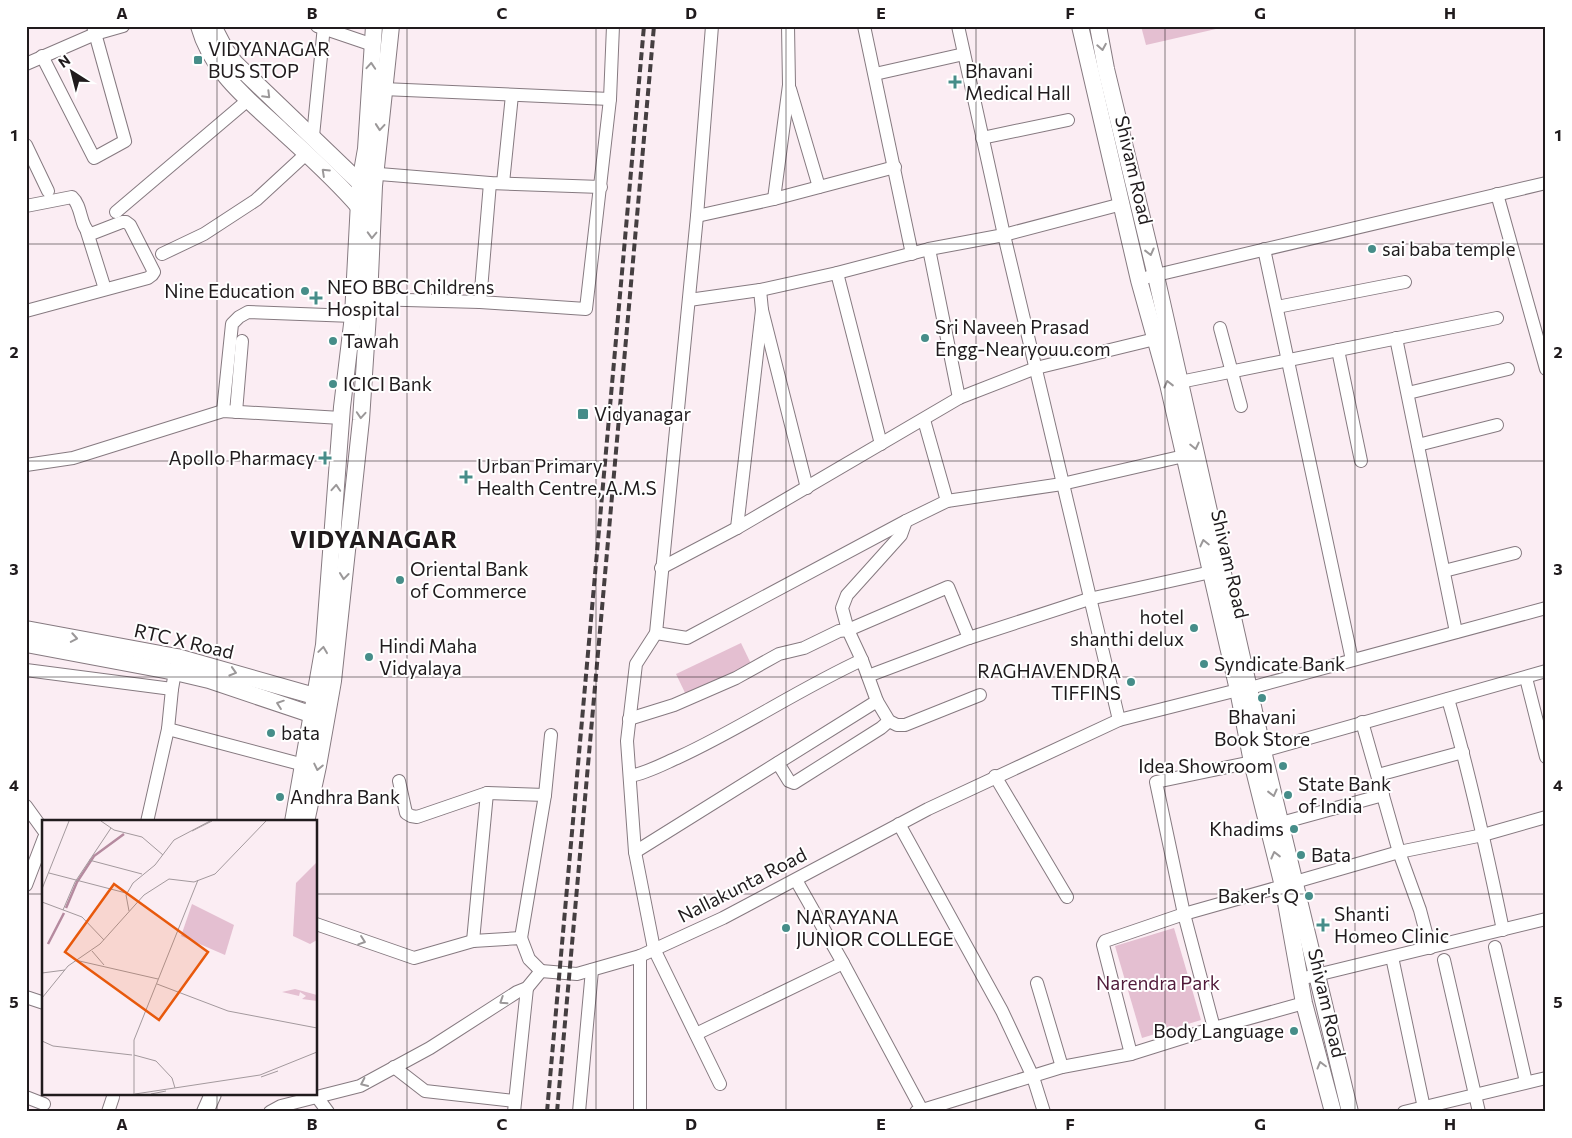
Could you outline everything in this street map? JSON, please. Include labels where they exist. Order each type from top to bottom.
[{"type":"main road","points":[[368,179],[366,149],[374,26]]},
{"type":"main road","points":[[323,698],[324,645],[341,418],[368,179],[383,90],[391,26]]},
{"type":"main road","name":"Shivam Road","points":[[1080,26],[1139,280],[1168,384],[1211,572],[1244,688]]},
{"type":"main road","name":"Shivam Road","points":[[1098,26],[1106,69],[1180,382],[1258,756],[1289,884],[1318,975],[1350,1112]]},
{"type":"main road","points":[[209,28],[235,63],[289,116],[313,136],[340,163],[368,179]]},
{"type":"main road","points":[[209,28],[207,49],[221,72],[248,100],[366,207],[369,299],[360,428],[306,820]]},
{"type":"main road","points":[[340,163],[366,149]]},
{"type":"main road","name":"RTC X Road","points":[[26,629],[177,656],[323,698]]},
{"type":"main road","name":"RTC X Road","points":[[26,644],[209,680],[319,717]]},
{"type":"main road","points":[[293,820],[304,765],[319,717]]},
{"type":"main road","name":"Shivam Road","points":[[1258,756],[1281,823],[1300,979],[1328,1111]]},
{"type":"main road","points":[[195,1112],[201,1096]]},
{"type":"main road","points":[[205,1112],[212,1096]]},
{"type":"street","points":[[26,64],[94,30],[123,26]]},
{"type":"street","points":[[369,299],[480,302],[586,309],[610,99],[613,26]]},
{"type":"street","points":[[712,26],[689,300],[661,568],[656,634],[636,664],[627,741],[635,852],[654,949],[720,1084]]},
{"type":"street","points":[[774,199],[789,84],[788,26]]},
{"type":"street","points":[[864,26],[912,254]]},
{"type":"street","points":[[958,26],[1004,235],[1119,720]]},
{"type":"street","points":[[313,136],[322,27],[373,44]]},
{"type":"street","points":[[42,56],[94,158],[126,142],[94,30]]},
{"type":"street","points":[[875,74],[964,54]]},
{"type":"street","points":[[789,84],[819,187]]},
{"type":"street","points":[[383,90],[610,99]]},
{"type":"street","points":[[503,183],[512,95]]},
{"type":"street","points":[[116,212],[248,100]]},
{"type":"street","points":[[982,138],[1068,120]]},
{"type":"street","points":[[26,145],[48,191]]},
{"type":"street","points":[[162,254],[204,234],[256,200],[306,154]]},
{"type":"street","points":[[696,216],[774,199],[895,167]]},
{"type":"street","points":[[368,179],[601,187]]},
{"type":"street","points":[[480,302],[490,183]]},
{"type":"street","points":[[1139,280],[1546,183]]},
{"type":"street","points":[[1497,194],[1546,369]]},
{"type":"street","points":[[26,206],[72,197],[78,204],[105,289]]},
{"type":"street","points":[[689,300],[760,290],[837,273],[929,249],[1004,235],[1122,204]]},
{"type":"street","points":[[26,311],[148,278],[152,275],[153,268],[130,225],[126,222],[96,234],[87,232]]},
{"type":"street","points":[[929,249],[959,398]]},
{"type":"street","points":[[1264,249],[1352,660]]},
{"type":"street","points":[[837,273],[881,444]]},
{"type":"street","points":[[1277,307],[1405,282]]},
{"type":"street","points":[[760,290],[762,310],[807,488]]},
{"type":"street","points":[[736,528],[762,310]]},
{"type":"street","points":[[230,412],[232,324],[238,317],[248,312],[353,316]]},
{"type":"street","points":[[1180,382],[1497,318]]},
{"type":"street","points":[[1220,328],[1241,406]]},
{"type":"street","points":[[1396,338],[1456,632]]},
{"type":"street","points":[[661,568],[807,488],[959,398],[1036,368],[1155,339]]},
{"type":"street","points":[[230,412],[242,341]]},
{"type":"street","points":[[1338,350],[1361,461]]},
{"type":"street","points":[[1408,392],[1508,369]]},
{"type":"street","points":[[26,465],[73,458],[230,412],[341,418]]},
{"type":"street","points":[[924,420],[947,501]]},
{"type":"street","points":[[1418,445],[1497,425]]},
{"type":"street","points":[[656,634],[687,638],[947,501],[1062,484],[1184,456]]},
{"type":"street","points":[[906,521],[901,535],[846,595],[842,608],[848,630],[862,660],[877,701],[889,720],[897,725],[905,725],[980,695]]},
{"type":"street","points":[[1444,572],[1515,553]]},
{"type":"street","points":[[868,676],[969,638],[1089,599],[1211,572]]},
{"type":"street","points":[[629,718],[674,705],[736,678],[779,654],[804,648],[839,631],[848,630],[948,587],[969,638]]},
{"type":"street","name":"Nallakunta Road","points":[[541,971],[577,974],[640,956],[724,918],[899,824],[995,776],[1119,720],[1546,608]]},
{"type":"street","points":[[630,776],[651,769],[721,736],[842,669],[862,660]]},
{"type":"street","points":[[26,670],[172,688]]},
{"type":"street","points":[[1214,1028],[1184,914],[1156,782],[1258,756],[1362,722],[1546,671]]},
{"type":"street","points":[[147,820],[168,729],[175,672]]},
{"type":"street","points":[[1526,678],[1546,757]]},
{"type":"street","points":[[1448,699],[1483,835],[1503,930]]},
{"type":"street","points":[[635,852],[877,701]]},
{"type":"street","points":[[778,763],[789,781],[794,783],[881,728],[889,720]]},
{"type":"street","points":[[1362,722],[1399,852],[1420,910],[1430,948]]},
{"type":"street","points":[[168,729],[304,765]]},
{"type":"street","points":[[270,1112],[281,1106],[360,1086],[430,1048],[527,988],[541,971],[529,959],[521,938],[545,795],[551,735]]},
{"type":"street","points":[[1378,775],[1463,752]]},
{"type":"street","points":[[995,776],[1067,897]]},
{"type":"street","points":[[399,780],[406,813],[417,817],[487,793],[545,795]]},
{"type":"street","points":[[473,941],[487,793]]},
{"type":"street","points":[[1281,823],[1383,795]]},
{"type":"street","points":[[26,806],[42,828]]},
{"type":"street","points":[[1131,1054],[1104,943],[1106,939],[1184,914],[1399,852],[1483,835],[1546,817]]},
{"type":"street","points":[[899,824],[1002,1012],[1033,1077],[1044,1112]]},
{"type":"street","points":[[26,885],[42,843]]},
{"type":"street","points":[[796,880],[843,963],[921,1111],[1062,1067],[1131,1054],[1304,1003]]},
{"type":"street","points":[[1300,979],[1546,919]]},
{"type":"street","points":[[318,925],[414,958],[473,941],[521,938]]},
{"type":"street","points":[[1495,947],[1526,1082]]},
{"type":"street","points":[[640,956],[640,1112]]},
{"type":"street","points":[[1392,957],[1424,1108]]},
{"type":"street","points":[[1444,960],[1479,1112]]},
{"type":"street","points":[[696,1034],[843,963]]},
{"type":"street","points":[[579,1112],[592,970]]},
{"type":"street","points":[[1037,984],[1062,1067]]},
{"type":"street","points":[[394,1067],[425,1091],[515,1106],[527,988]]},
{"type":"street","points":[[26,997],[42,1002]]},
{"type":"street","points":[[1404,1112],[1546,1078]]},
{"type":"street","points":[[26,1097],[44,1103]]},
{"type":"street","points":[[108,1112],[113,1097]]},
{"type":"street","points":[[317,1097],[328,1112]]},
{"type":"green space","points":[[1141,26],[1229,26],[1146,45]]},
{"type":"green space","points":[[741,643],[753,668],[688,699],[676,674]]},
{"type":"green space","name":"Narendra Park","points":[[1174,928],[1201,1020],[1142,1038],[1115,946]]},
{"type":"railway","points":[[547,1112],[644,26]]},
{"type":"railway","points":[[557,1112],[654,26]]},
{"type":"place","name":"VIDYANAGAR BUS STOP","points":[[198,60]]},
{"type":"place","name":"Bhavani Medical Hall","points":[[955,82]]},
{"type":"place","name":"sai baba temple","points":[[1372,249]]},
{"type":"place","name":"Nine Education","points":[[305,291]]},
{"type":"place","name":"NEO BBC Childrens Hospital","points":[[316,298]]},
{"type":"place","name":"Sri Naveen Prasad Engg-Nearyouu.com","points":[[925,338]]},
{"type":"place","name":"Tawah","points":[[333,341]]},
{"type":"place","name":"ICICI Bank","points":[[333,384]]},
{"type":"place","name":"Vidyanagar","points":[[583,414]]},
{"type":"place","name":"Apollo Pharmacy","points":[[325,458]]},
{"type":"place","name":"Urban Primary Health Centre, A.M.S","points":[[466,477]]},
{"type":"place","name":"Oriental Bank of Commerce","points":[[400,580]]},
{"type":"place","name":"hotel shanthi delux","points":[[1194,628]]},
{"type":"place","name":"Hindi Maha Vidyalaya","points":[[369,657]]},
{"type":"place","name":"Syndicate Bank","points":[[1204,664]]},
{"type":"place","name":"RAGHAVENDRA TIFFINS","points":[[1131,682]]},
{"type":"place","name":"Bhavani Book Store","points":[[1262,698]]},
{"type":"place","name":"bata","points":[[271,733]]},
{"type":"place","name":"Idea Showroom","points":[[1283,766]]},
{"type":"place","name":"State Bank of India","points":[[1288,795]]},
{"type":"place","name":"Andhra Bank","points":[[280,797]]},
{"type":"place","name":"Khadims","points":[[1294,829]]},
{"type":"place","name":"Bata","points":[[1301,855]]},
{"type":"place","name":"Baker's Q","points":[[1309,896]]},
{"type":"place","name":"Shanti Homeo Clinic","points":[[1323,925]]},
{"type":"place","name":"NARAYANA JUNIOR COLLEGE","points":[[786,928]]},
{"type":"place","name":"Body Language","points":[[1294,1031]]},
{"type":"district","name":"VIDYANAGAR","points":[[374,540]]}]
